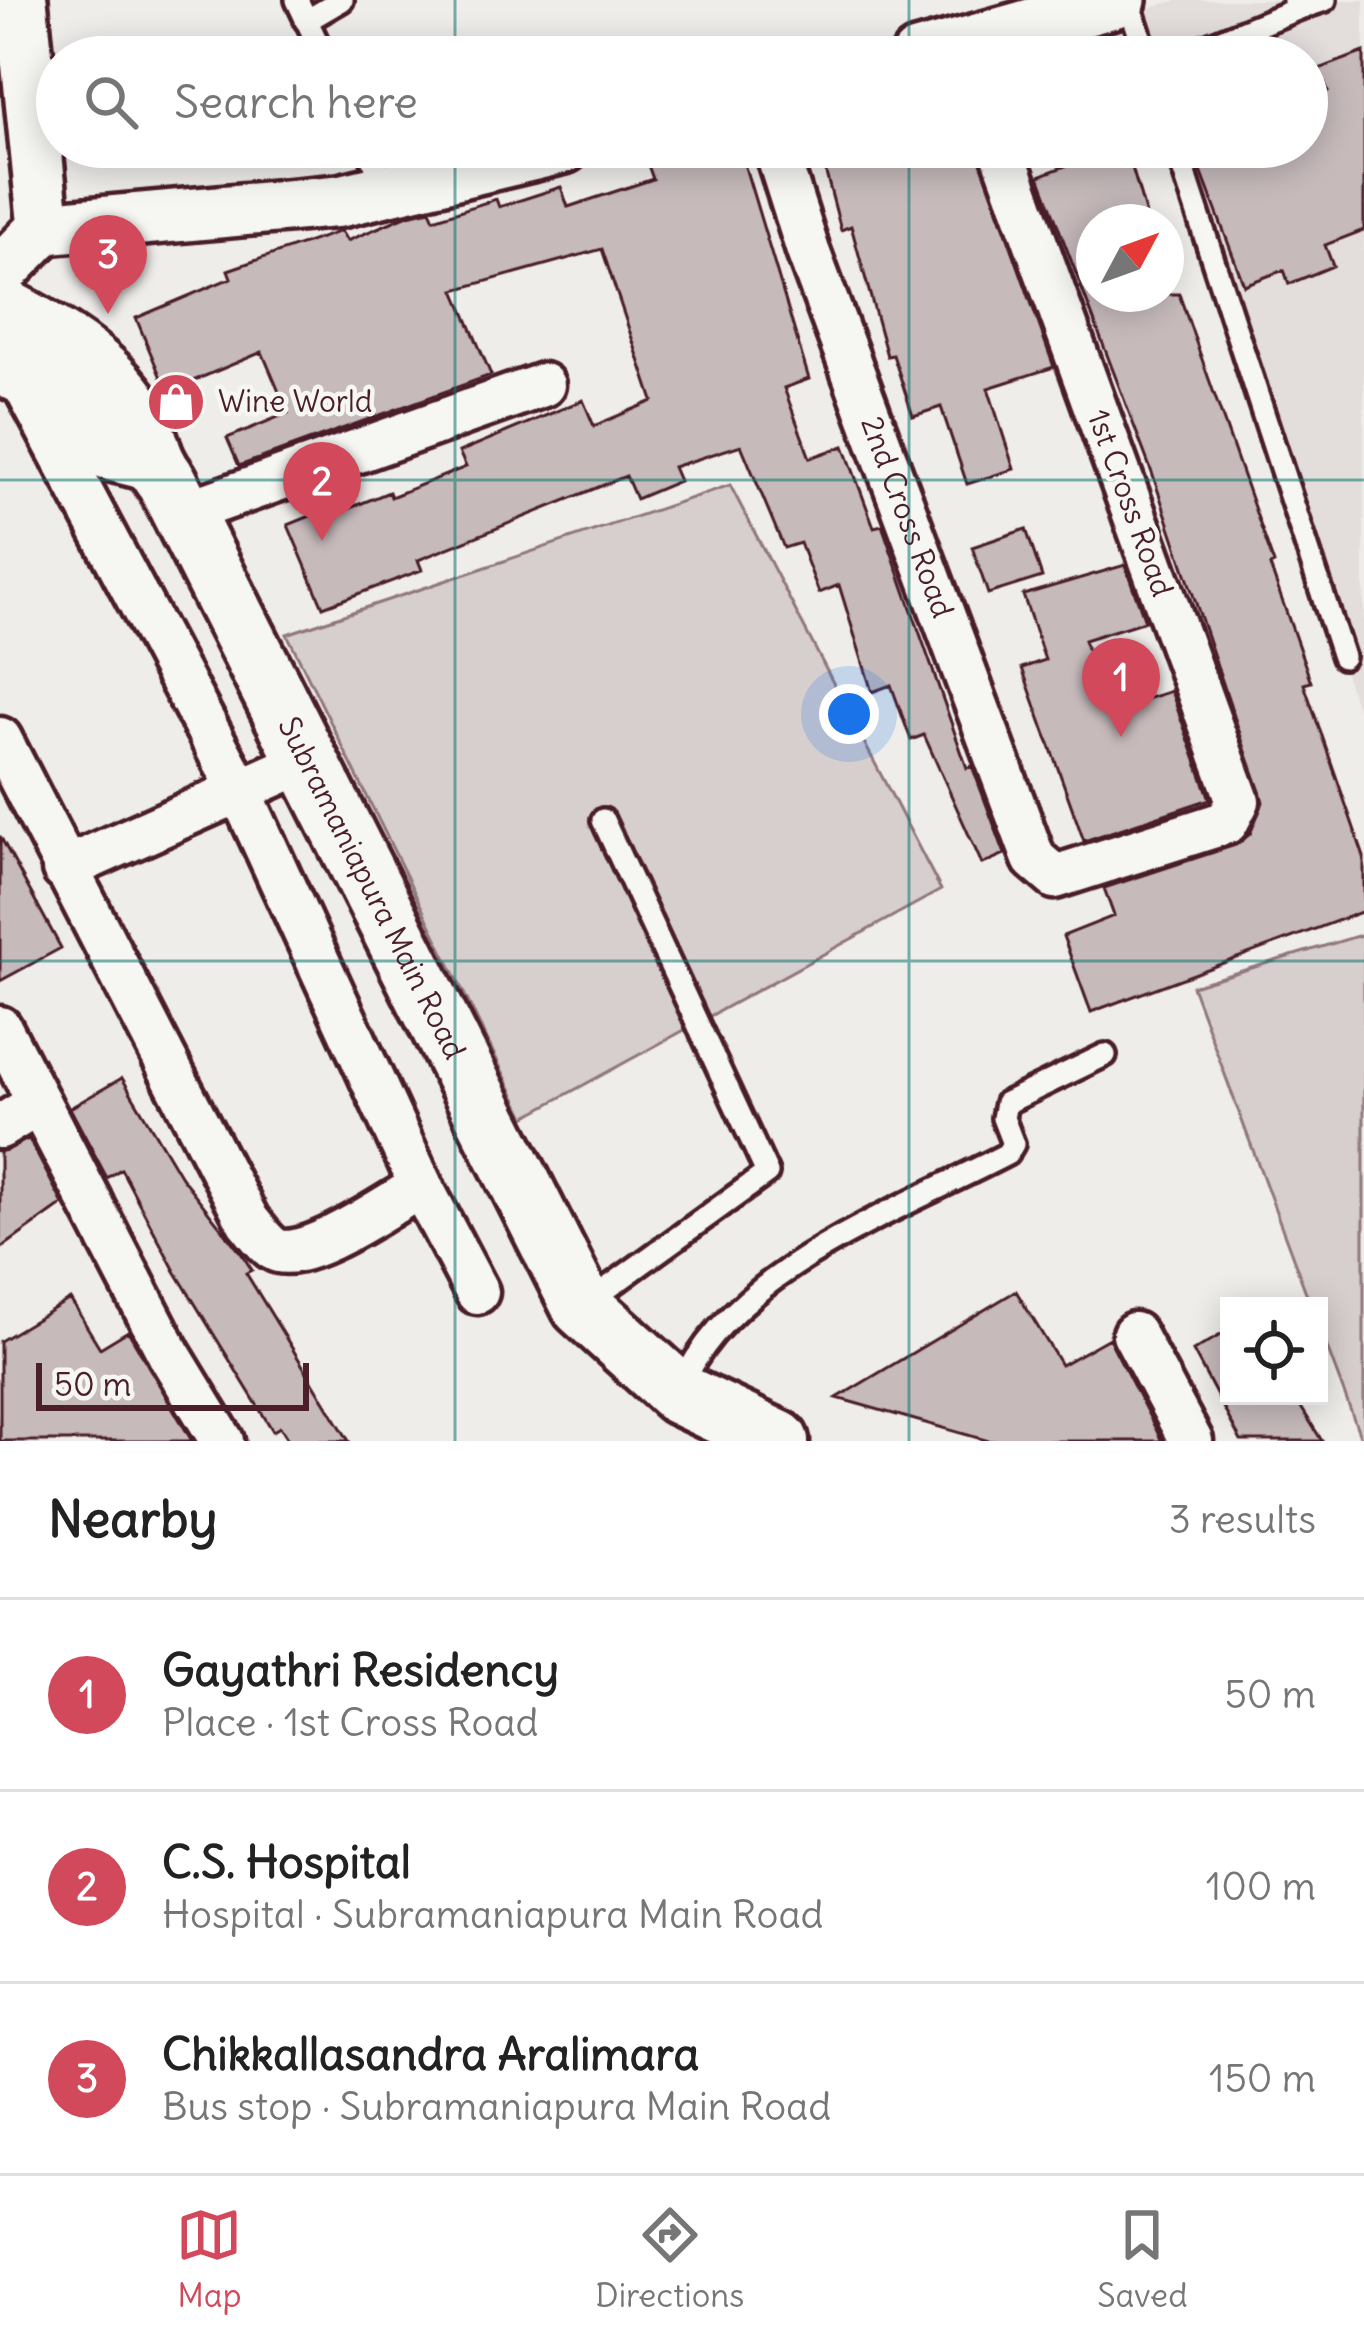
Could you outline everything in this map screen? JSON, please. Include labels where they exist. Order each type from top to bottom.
[{"type":"main road","name":"Subramaniapura Main Road","points":[[0,307],[87,358],[137,416],[150,460],[582,1306],[679,1394],[778,1441]]},
{"type":"main road","points":[[0,363],[26,375],[110,450],[150,460]]},
{"type":"street","points":[[21,0],[36,149]]},
{"type":"street","points":[[1006,36],[1124,0]]},
{"type":"street","points":[[38,168],[44,228]]},
{"type":"street","points":[[0,273],[44,228],[340,201],[377,168]]},
{"type":"street","name":"2nd Cross Road","points":[[782,168],[808,251],[1034,859],[1054,877]]},
{"type":"street","name":"1st Cross Road","points":[[1009,168],[1238,802],[1227,822],[1054,877]]},
{"type":"street","points":[[0,382],[12,379],[26,389],[240,791],[421,1186],[477,1292]]},
{"type":"street","points":[[181,514],[543,386]]},
{"type":"street","points":[[0,739],[248,1221],[275,1250],[303,1252],[421,1186]]},
{"type":"street","points":[[64,869],[306,761]]},
{"type":"street","points":[[0,1028],[169,1354],[222,1441]]},
{"type":"street","points":[[0,1127],[39,1103]]},
{"type":"street","points":[[1134,1334],[1191,1441]]},
{"type":"lane","points":[[302,10],[342,0]]},
{"type":"lane","points":[[1124,0],[1139,36]]},
{"type":"lane","points":[[1228,36],[1296,5],[1325,0]]},
{"type":"lane","points":[[1183,168],[1343,657]]},
{"type":"lane","points":[[582,1306],[767,1173],[603,820]]},
{"type":"lane","points":[[679,1394],[693,1360],[717,1325],[760,1287],[1007,1154],[1013,1144],[1003,1118],[1006,1102],[1106,1054]]},
{"type":"shaded area","points":[[1178,0],[1364,0],[1364,728],[1184,215],[1184,204],[1180,204],[1167,168],[1328,168],[1328,36],[1121,36],[1115,18]]},
{"type":"shaded area","points":[[730,485],[941,890],[525,1117],[287,634]]},
{"type":"shaded area","points":[[1364,934],[1364,1441],[1328,1350],[1328,1297],[1308,1297],[1192,986]]},
{"type":"building","points":[[1364,52],[1364,230],[1325,245],[1333,266],[1289,284],[1284,270],[1244,285],[1200,168],[1328,168],[1328,66]]},
{"type":"building","points":[[649,168],[745,168],[809,379],[784,388],[810,458],[844,446],[874,527],[882,525],[967,768],[972,766],[1005,854],[982,864],[924,735],[911,740],[891,685],[872,692],[839,585],[819,593],[800,543],[784,548],[741,445],[673,467],[679,481],[636,499],[626,476],[418,560],[422,570],[323,607],[288,525],[325,510],[328,517],[389,492],[391,497],[466,467],[459,452],[583,400],[594,426],[653,401],[602,249],[455,290],[491,375],[239,466],[227,438],[288,413],[262,352],[167,392],[136,318],[231,278],[228,270],[341,231],[347,241],[408,215],[430,210],[434,219],[496,199],[499,207],[561,187],[568,207],[653,179]]},
{"type":"building","points":[[825,168],[983,168],[1054,367],[988,388],[1014,469],[967,484],[941,407],[913,416],[893,355],[887,356],[851,226],[841,230]]},
{"type":"building","points":[[1060,168],[1132,168],[1143,204],[1076,204],[1076,273],[1039,176]]},
{"type":"building","points":[[1184,308],[1274,564],[1270,566],[1311,682],[1304,684],[1364,857],[1364,911],[1091,1012],[1063,936],[1114,916],[1104,888],[1236,845],[1250,834],[1263,802],[1152,473],[1091,312],[1184,312]]},
{"type":"building","points":[[1026,529],[1042,577],[988,594],[972,547]]},
{"type":"building","points":[[1125,565],[1145,621],[1084,640],[1108,711],[1171,691],[1210,799],[1084,841],[1022,668],[1045,660],[1023,595]]},
{"type":"building","points":[[0,836],[61,948],[0,981]]},
{"type":"building","points":[[122,1078],[181,1177],[252,1270],[246,1273],[349,1441],[289,1441],[280,1427],[273,1431],[175,1271],[121,1169],[107,1178],[70,1108]]},
{"type":"building","points":[[29,1139],[63,1204],[0,1249],[0,1152]]},
{"type":"building","points":[[1016,1291],[1061,1365],[1109,1338],[1162,1441],[989,1441],[837,1398]]},
{"type":"building","points":[[70,1299],[100,1348],[128,1331],[192,1441],[0,1441],[0,1341]]},
{"type":"building","points":[[1220,1335],[1220,1402],[1193,1351]]},
{"type":"building","points":[[1222,1405],[1300,1405],[1322,1441],[1241,1441]]},
{"type":"place","name":"Chikkallasandra Aralimara","points":[[108,314]]},
{"type":"place","name":"Wine World","points":[[176,402]]},
{"type":"place","name":"C.S. Hospital","points":[[322,541]]},
{"type":"place","name":"Gayathri Residency","points":[[1121,737]]}]
